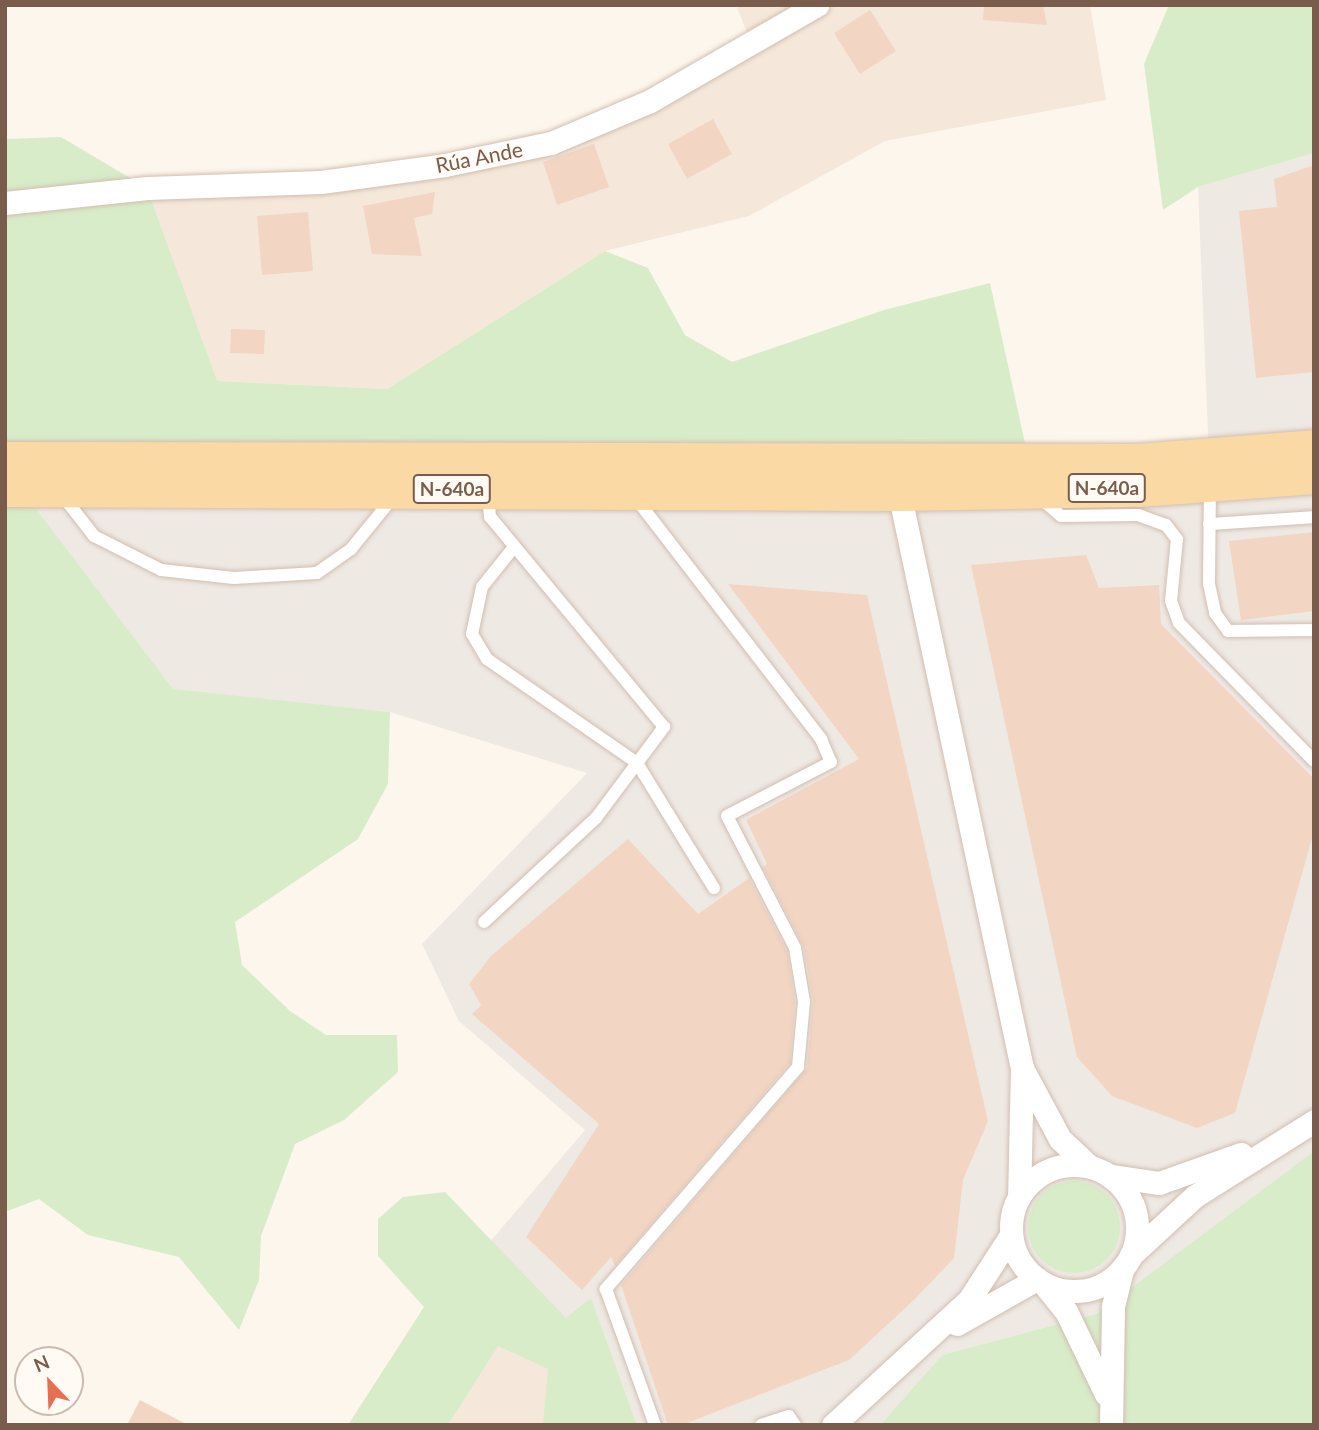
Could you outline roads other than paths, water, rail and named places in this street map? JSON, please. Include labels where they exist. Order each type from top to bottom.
[{"type":"main road","name":"N-640a","points":[[5,460],[1137,462],[1297,451]]},
{"type":"main road","name":"N-640a","points":[[5,488],[899,492],[1210,484],[1314,475]]},
{"type":"street","name":"Rúa Ande","points":[[5,203],[147,188],[321,182],[445,165],[551,143],[650,101],[778,15],[817,5]]},
{"type":"street","points":[[899,492],[922,477],[1137,477],[1297,451]]},
{"type":"street","points":[[653,461],[741,477],[876,478],[899,492],[1022,1068],[1019,1196],[1011,1235],[969,1300],[833,1425]]},
{"type":"street","points":[[1022,1068],[1060,1139],[1087,1166],[1111,1176],[1159,1183],[1277,1141]]},
{"type":"street","points":[[906,1359],[998,1298],[1040,1281],[1085,1290],[1126,1263],[1195,1196],[1277,1141],[1314,1121]]},
{"type":"street","points":[[1019,1196],[1041,1173],[1087,1166]]},
{"type":"street","points":[[1111,1176],[1124,1188],[1137,1221],[1113,1306],[1111,1417]]},
{"type":"street","points":[[1011,1235],[1024,1267],[1066,1311],[1101,1376],[1111,1417]]},
{"type":"lane","points":[[1210,484],[1209,584],[1215,613],[1228,631],[1314,629]]},
{"type":"lane","points":[[57,489],[94,536],[161,570],[234,578],[317,573],[351,549],[399,489]]},
{"type":"lane","points":[[484,922],[596,818],[664,727],[490,517],[487,489]]},
{"type":"lane","points":[[1035,489],[1061,516],[1138,515],[1166,526],[1177,539],[1171,601],[1179,624],[1314,761]]},
{"type":"lane","points":[[630,490],[821,739],[831,762],[727,816],[795,948],[804,1002],[798,1067],[606,1289],[655,1425]]},
{"type":"lane","points":[[1209,524],[1314,517]]},
{"type":"lane","points":[[514,547],[482,587],[472,634],[487,659],[637,763],[715,888]]},
{"type":"lane","points":[[761,1425],[789,1416],[795,1425]]}]
